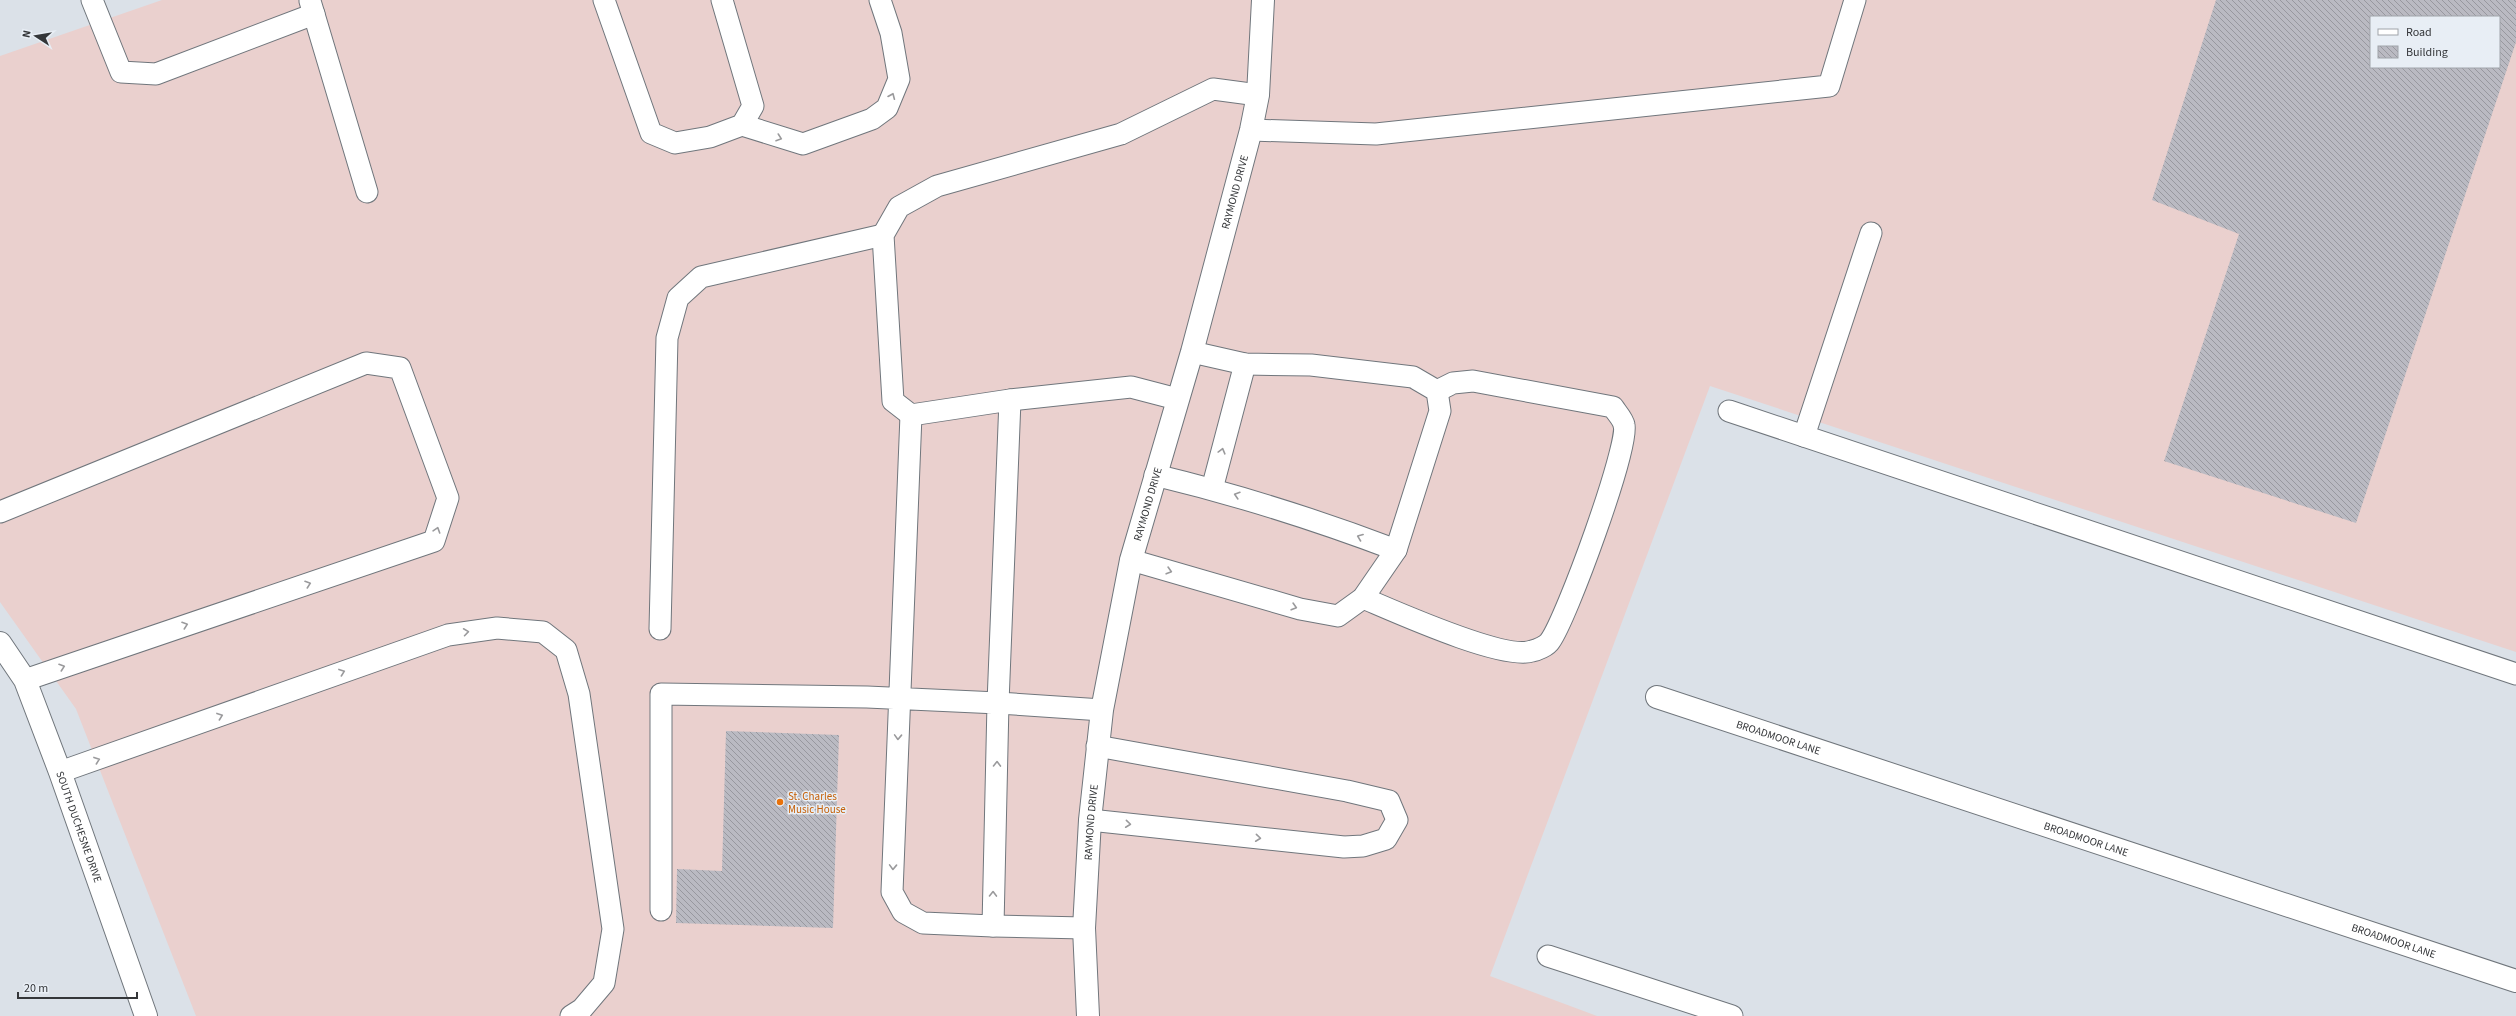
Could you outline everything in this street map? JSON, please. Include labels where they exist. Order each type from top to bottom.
[{"type":"street","name":"RAYMOND DRIVE","points":[[1088,1016],[1084,928],[1090,820],[1102,710],[1131,560],[1192,352],[1251,130],[1258,95],[1263,0]]},
{"type":"street","name":"SOUTH DUCHESNE DRIVE","points":[[0,643],[25,680],[60,772],[146,1016]]},
{"type":"street","name":"BROADMOOR LANE","points":[[1657,697],[2516,981]]},
{"type":"lane","points":[[92,0],[120,72],[156,74],[312,7],[367,192]]},
{"type":"lane","points":[[604,0],[651,133],[675,143],[710,137],[742,125],[803,144],[872,119],[886,108],[899,79],[892,33],[880,0]]},
{"type":"lane","points":[[722,0],[753,106],[742,125]]},
{"type":"lane","points":[[1251,130],[1376,134],[1829,86],[1855,0]]},
{"type":"lane","points":[[1177,399],[1131,387],[1010,400],[911,415],[893,401],[883,235],[899,207],[937,186],[1121,134],[1212,89],[1258,95]]},
{"type":"lane","points":[[1804,436],[1871,233]]},
{"type":"lane","points":[[660,629],[667,338],[678,298],[701,277],[883,235]]},
{"type":"lane","points":[[1131,560],[1300,609],[1338,616],[1363,598],[1396,550],[1440,411],[1436,391],[1413,377],[1311,365],[1245,364],[1192,352]]},
{"type":"lane","points":[[0,512],[366,362],[400,368],[448,498],[434,541],[25,680]]},
{"type":"lane","points":[[1212,489],[1245,364]]},
{"type":"lane","points":[[1363,598],[1442,632],[1512,652],[1531,652],[1550,643],[1574,591],[1622,453],[1624,425],[1613,407],[1472,381],[1453,383],[1436,391]]},
{"type":"lane","points":[[993,926],[998,703],[1010,400]]},
{"type":"lane","points":[[1729,411],[2516,674]]},
{"type":"lane","points":[[911,415],[892,892],[903,912],[923,923],[1084,928]]},
{"type":"lane","points":[[1155,475],[1212,489],[1319,521],[1396,550]]},
{"type":"lane","points":[[60,772],[448,635],[497,628],[542,632],[566,650],[579,694],[613,929],[604,982],[582,1009],[571,1016]]},
{"type":"lane","points":[[661,910],[661,694],[900,698],[1102,710]]},
{"type":"lane","points":[[1090,820],[1344,847],[1363,846],[1386,839],[1397,820],[1389,801],[1347,791],[1097,746]]},
{"type":"lane","points":[[1548,956],[1732,1016]]},
{"type":"shaded area","points":[[162,0],[2516,0],[2516,652],[1710,386],[1490,976],[1597,1016],[196,1016],[76,709],[0,602],[0,56]]},
{"type":"building","points":[[2216,0],[2516,0],[2516,42],[2356,523],[2164,461],[2239,234],[2152,200]]},
{"type":"building","name":"St. Charles Music House","points":[[726,731],[839,735],[833,928],[676,923],[677,869],[722,871]]},
{"type":"place","name":"St. Charles Music House","points":[[780,802]]}]
